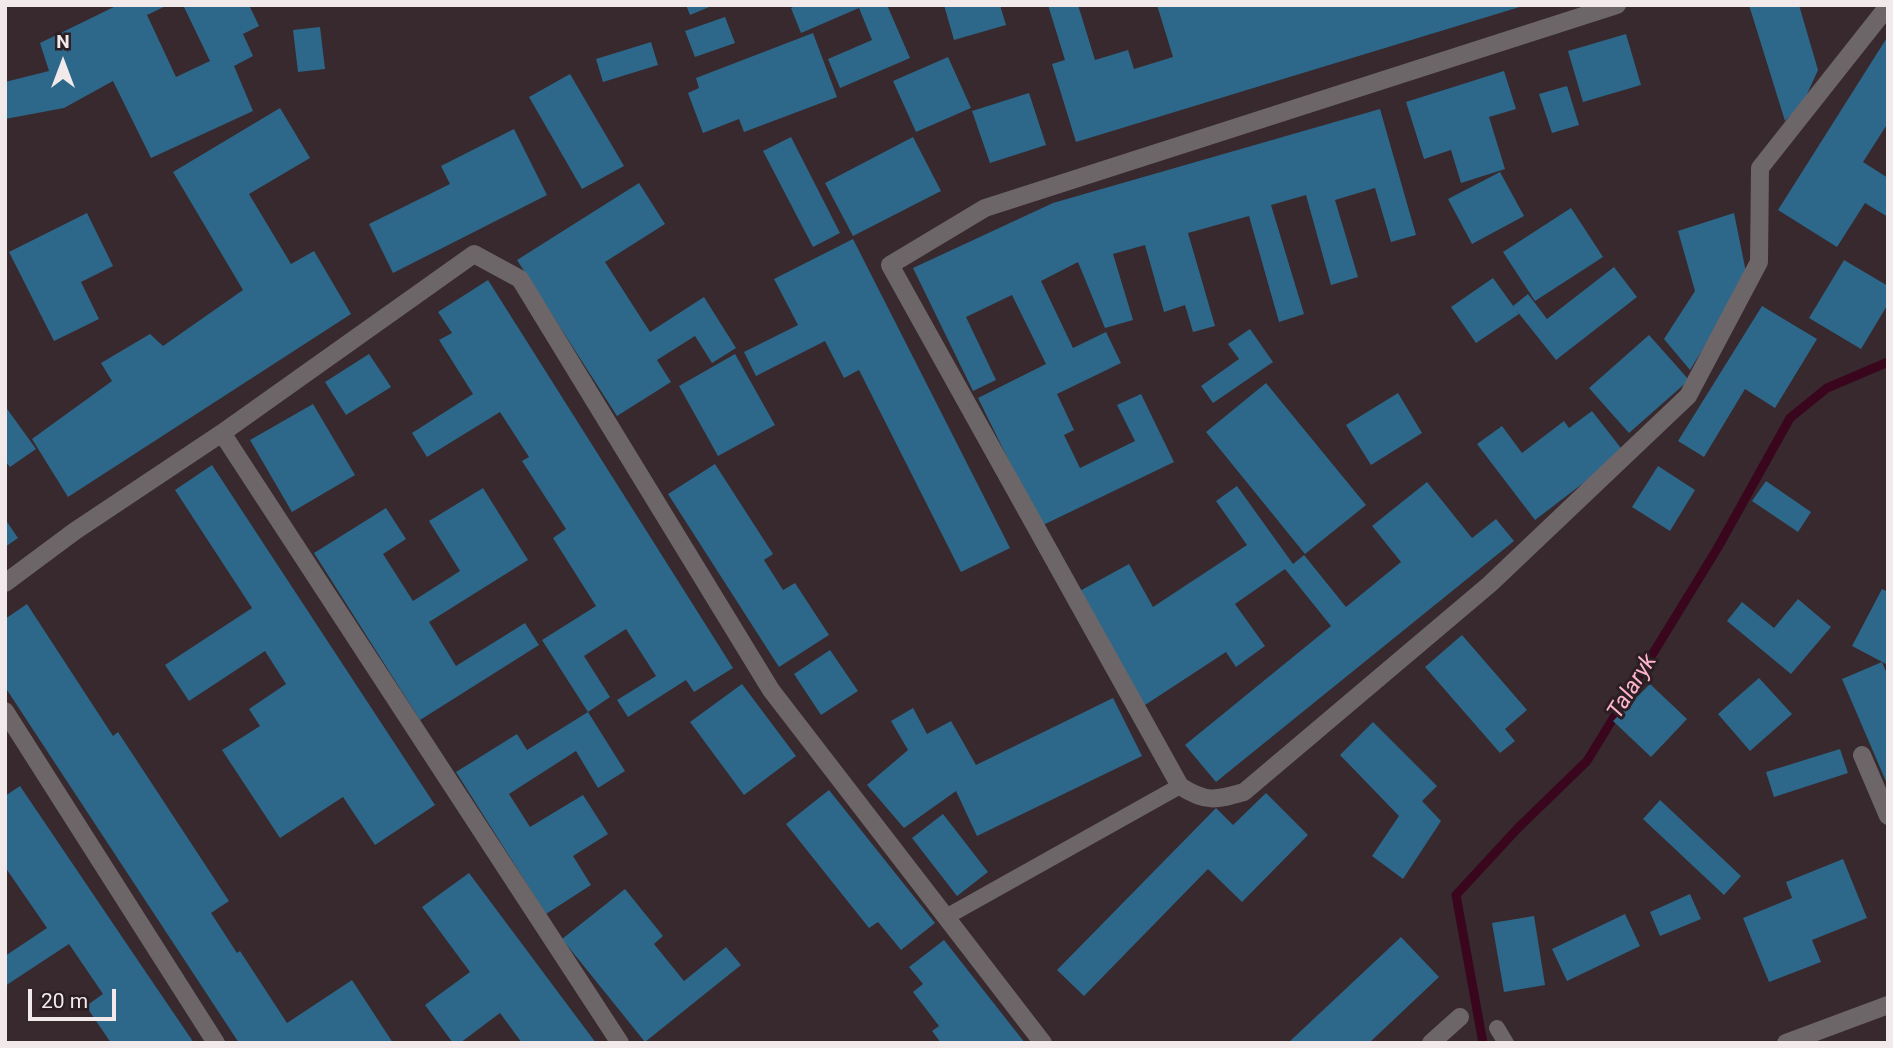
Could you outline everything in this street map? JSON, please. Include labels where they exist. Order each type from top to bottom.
[{"type":"street","points":[[1617,5],[985,208],[890,265],[1180,786],[1194,795],[1214,800],[1244,792],[1490,584],[1688,396],[1759,262],[1760,168],[1888,6]]},
{"type":"street","points":[[5,583],[75,531],[222,433],[474,254],[520,279],[771,690],[1043,1043]]},
{"type":"street","points":[[222,433],[620,1043]]},
{"type":"street","points":[[5,710],[216,1043]]},
{"type":"street","points":[[1862,755],[1888,816]]},
{"type":"street","points":[[1786,1043],[1888,1005]]},
{"type":"street","points":[[1431,1043],[1460,1017]]},
{"type":"lane","points":[[946,917],[1180,786]]},
{"type":"lane","points":[[1497,1028],[1506,1043]]},
{"type":"building","points":[[118,5],[168,5],[147,15],[176,77],[210,61],[183,5],[249,5],[259,26],[243,34],[253,56],[234,66],[253,111],[151,158],[113,81],[64,108],[5,119],[5,82],[49,71],[40,43]]},
{"type":"building","points":[[686,5],[714,5],[690,15]]},
{"type":"building","points":[[797,5],[887,5],[910,58],[840,88],[828,59],[872,40],[859,8],[801,33],[791,8]]},
{"type":"building","points":[[944,5],[1000,5],[1006,25],[954,40]]},
{"type":"building","points":[[1048,5],[1078,5],[1095,60],[1128,50],[1134,69],[1173,57],[1157,5],[1523,6],[1076,142],[1052,64],[1065,60]]},
{"type":"building","points":[[1749,5],[1799,5],[1818,70],[1803,103],[1785,121]]},
{"type":"building","points":[[725,17],[735,43],[695,57],[685,31]]},
{"type":"building","points":[[320,27],[325,69],[298,72],[293,30]]},
{"type":"building","points":[[813,33],[837,97],[744,132],[739,119],[703,133],[688,93],[699,88],[696,78]]},
{"type":"building","points":[[1626,34],[1641,85],[1583,102],[1568,51]]},
{"type":"building","points":[[1888,36],[1888,123],[1863,162],[1888,178],[1888,217],[1865,203],[1837,247],[1778,210]]},
{"type":"building","points":[[651,42],[658,65],[603,82],[596,59]]},
{"type":"building","points":[[948,57],[971,108],[916,132],[893,81]]},
{"type":"building","points":[[1504,71],[1516,109],[1489,117],[1505,169],[1461,183],[1451,150],[1424,159],[1406,102]]},
{"type":"building","points":[[570,74],[624,166],[582,189],[529,97]]},
{"type":"building","points":[[1567,86],[1579,125],[1552,133],[1539,94]]},
{"type":"building","points":[[1029,93],[1046,145],[990,163],[972,111]]},
{"type":"building","points":[[280,108],[310,158],[249,194],[291,264],[314,251],[351,314],[68,497],[32,439],[112,381],[101,363],[150,334],[163,346],[243,290],[173,172]]},
{"type":"building","points":[[1380,109],[1416,235],[1391,242],[1375,188],[1335,200],[1358,277],[1331,285],[1306,195],[1271,205],[1304,314],[1279,322],[1249,216],[1188,233],[1215,326],[1193,332],[1185,305],[1164,312],[1145,245],[1113,254],[1133,320],[1105,328],[1078,262],[1041,281],[1073,348],[1106,332],[1121,363],[1057,394],[1074,430],[1064,435],[1080,468],[1135,441],[1117,405],[1141,394],[1174,462],[1041,526],[978,398],[1046,364],[1012,295],[966,317],[996,380],[973,391],[913,268],[1053,203]]},
{"type":"building","points":[[514,129],[547,195],[393,273],[369,224],[450,184],[441,166]]},
{"type":"building","points":[[791,137],[840,233],[813,247],[763,151]]},
{"type":"building","points":[[913,137],[941,191],[853,236],[825,183]]},
{"type":"building","points":[[1500,172],[1524,216],[1472,244],[1448,199]]},
{"type":"building","points":[[639,183],[665,224],[605,262],[650,332],[704,297],[736,348],[712,363],[695,336],[657,360],[671,382],[617,416],[517,260]]},
{"type":"building","points":[[1571,208],[1603,257],[1535,301],[1503,252]]},
{"type":"building","points":[[87,213],[113,266],[81,282],[99,319],[54,341],[9,252]]},
{"type":"building","points":[[1734,213],[1747,277],[1690,370],[1664,339],[1695,291],[1678,231]]},
{"type":"building","points":[[853,239],[1010,548],[961,572],[859,370],[844,378],[825,341],[756,376],[744,352],[798,325],[774,279]]},
{"type":"building","points":[[1844,260],[1888,286],[1888,304],[1861,349],[1809,318]]},
{"type":"building","points":[[1614,267],[1637,297],[1556,360],[1513,306],[1528,294],[1547,319]]},
{"type":"building","points":[[1493,278],[1519,314],[1476,343],[1451,307]]},
{"type":"building","points":[[488,280],[733,668],[694,692],[686,680],[628,717],[617,700],[656,676],[626,629],[584,656],[610,697],[588,712],[542,640],[596,606],[553,538],[566,529],[522,461],[529,457],[500,412],[427,457],[412,433],[473,394],[439,340],[452,333],[438,312]]},
{"type":"building","points":[[1762,306],[1817,339],[1775,408],[1745,389],[1704,457],[1678,441]]},
{"type":"building","points":[[1250,329],[1273,362],[1213,403],[1201,386],[1239,359],[1228,344]]},
{"type":"building","points":[[1649,335],[1689,380],[1629,433],[1589,388]]},
{"type":"building","points":[[369,354],[391,387],[346,415],[325,382]]},
{"type":"building","points":[[735,354],[775,425],[718,456],[679,386]]},
{"type":"building","points":[[1266,383],[1366,505],[1305,554],[1206,432]]},
{"type":"building","points":[[1398,393],[1422,433],[1371,465],[1346,425]]},
{"type":"building","points":[[313,404],[355,475],[292,512],[250,440]]},
{"type":"building","points":[[5,406],[36,449],[10,467],[5,461]]},
{"type":"building","points":[[1592,411],[1624,452],[1535,520],[1477,444],[1502,426],[1522,453],[1564,421],[1569,428]]},
{"type":"building","points":[[715,464],[773,554],[764,560],[783,590],[795,583],[829,635],[779,667],[668,494]]},
{"type":"building","points":[[212,465],[435,805],[375,845],[343,797],[280,838],[222,750],[260,726],[249,709],[286,684],[265,651],[189,701],[165,665],[252,608],[175,490]]},
{"type":"building","points":[[1658,466],[1695,490],[1670,531],[1632,507]]},
{"type":"building","points":[[1766,481],[1811,512],[1798,532],[1752,501]]},
{"type":"building","points":[[1427,482],[1472,538],[1496,519],[1514,541],[1216,782],[1185,745],[1331,626],[1285,569],[1235,604],[1265,646],[1236,667],[1226,652],[1142,707],[1076,593],[1129,564],[1153,607],[1247,545],[1216,501],[1237,486],[1293,564],[1304,555],[1346,607],[1401,562],[1372,526]]},
{"type":"building","points":[[483,488],[528,560],[429,622],[456,666],[525,623],[539,645],[420,720],[314,553],[386,508],[406,539],[383,554],[413,601],[460,571],[429,521]]},
{"type":"building","points":[[5,519],[18,538],[5,547]]},
{"type":"building","points":[[1882,589],[1888,592],[1888,665],[1852,646]]},
{"type":"building","points":[[1798,599],[1831,627],[1791,674],[1727,621],[1742,602],[1774,628]]},
{"type":"building","points":[[27,604],[113,736],[118,732],[229,901],[211,913],[237,953],[240,951],[287,1023],[352,980],[393,1043],[239,1043],[5,687],[5,619]]},
{"type":"building","points":[[1462,635],[1527,710],[1505,729],[1515,741],[1500,753],[1425,667]]},
{"type":"building","points":[[830,650],[858,691],[821,715],[794,674]]},
{"type":"building","points":[[1882,662],[1888,676],[1888,786],[1842,679]]},
{"type":"building","points":[[1759,678],[1792,714],[1750,751],[1718,714]]},
{"type":"building","points":[[742,684],[796,756],[744,795],[690,722]]},
{"type":"building","points":[[1650,684],[1687,719],[1651,757],[1613,721]]},
{"type":"building","points":[[1113,698],[1142,756],[977,836],[956,791],[904,828],[867,785],[908,750],[891,721],[913,708],[927,734],[951,721],[976,765]]},
{"type":"building","points":[[588,712],[625,771],[598,788],[576,751],[509,794],[530,827],[583,795],[608,834],[573,856],[591,885],[546,914],[456,772],[517,734],[527,750]]},
{"type":"building","points":[[1373,722],[1437,786],[1422,801],[1441,821],[1403,879],[1372,856],[1399,816],[1340,755]]},
{"type":"building","points":[[1840,749],[1848,773],[1774,797],[1766,772]]},
{"type":"building","points":[[20,786],[194,1043],[111,1043],[86,1006],[103,994],[69,944],[5,986],[5,956],[47,928],[5,867],[5,796]]},
{"type":"building","points":[[829,790],[935,923],[901,950],[878,922],[869,928],[786,824]]},
{"type":"building","points":[[1266,793],[1308,835],[1242,902],[1208,869],[1084,996],[1057,970],[1216,808],[1233,825]]},
{"type":"building","points":[[1660,800],[1741,876],[1724,895],[1643,819]]},
{"type":"building","points":[[943,814],[988,872],[957,896],[912,838]]},
{"type":"building","points":[[1843,859],[1867,918],[1812,940],[1821,962],[1769,982],[1743,918],[1792,898],[1786,882]]},
{"type":"building","points":[[469,873],[596,1043],[522,1043],[500,1013],[460,1043],[453,1043],[425,1005],[470,972],[422,907]]},
{"type":"building","points":[[625,889],[663,936],[654,944],[684,981],[726,947],[741,965],[645,1042],[562,939]]},
{"type":"building","points":[[1690,894],[1701,919],[1660,936],[1650,912]]},
{"type":"building","points":[[1625,914],[1640,946],[1567,981],[1552,949]]},
{"type":"building","points":[[1534,916],[1545,985],[1504,992],[1492,923]]},
{"type":"building","points":[[1401,937],[1439,977],[1369,1043],[1288,1043]]},
{"type":"building","points":[[944,940],[1025,1043],[941,1043],[932,1031],[939,1026],[913,992],[923,984],[909,967]]},
{"type":"waterway","name":"Talaryk","points":[[1483,1043],[1456,895],[1518,828],[1587,761],[1717,549],[1790,418],[1827,388],[1888,362]]}]
